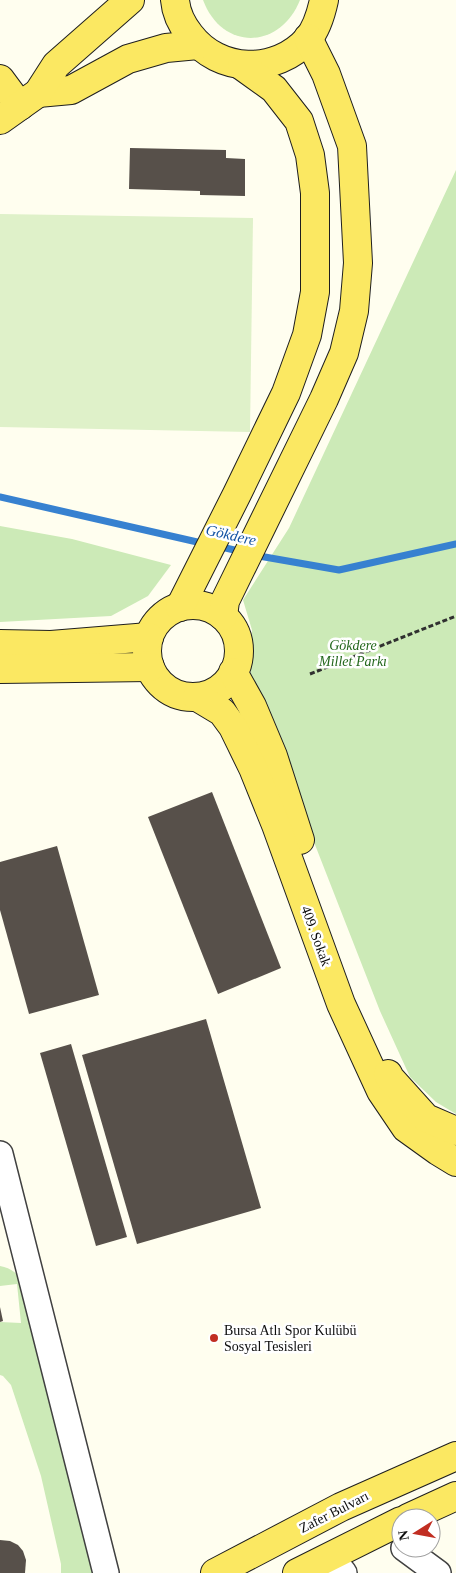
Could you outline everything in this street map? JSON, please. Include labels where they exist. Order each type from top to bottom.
[{"type":"main road","points":[[20,106],[56,65],[130,0]]},
{"type":"main road","points":[[174,0],[182,26],[198,45],[218,59],[242,66],[274,89],[299,121],[310,156],[315,193],[316,246],[315,292],[306,335],[286,393],[184,600],[166,613],[156,624],[149,637],[147,652],[150,667],[157,680],[168,690],[182,696],[197,697],[212,693],[224,684],[233,672],[238,658],[238,642],[224,608],[304,442],[344,353],[354,311],[358,263],[352,146],[326,74],[308,38]]},
{"type":"main road","points":[[242,66],[267,64],[290,54],[308,38],[321,17],[324,0]]},
{"type":"main road","points":[[20,106],[70,90],[128,59],[166,48],[198,45]]},
{"type":"main road","points":[[0,79],[20,106]]},
{"type":"main road","points":[[184,600],[195,605],[210,608],[224,608]]},
{"type":"main road","points":[[0,644],[51,645],[149,637]]},
{"type":"main road","points":[[0,669],[150,667]]},
{"type":"main road","name":"409. Sokak","points":[[233,672],[252,706],[273,756],[327,928],[355,1004],[390,1078],[426,1118],[456,1131]]},
{"type":"main road","name":"409. Sokak","points":[[197,697],[222,712],[233,726],[253,768],[276,824],[341,1004],[381,1091],[406,1128],[456,1162]]},
{"type":"main road","name":"Zafer Bulvarı","points":[[215,1573],[341,1507],[456,1456]]},
{"type":"main road","points":[[430,1508],[456,1496]]},
{"type":"main road","points":[[298,1573],[337,1565],[391,1535]]},
{"type":"street","points":[[0,1154],[9,1227],[106,1573]]},
{"type":"street","points":[[418,1558],[438,1573]]},
{"type":"path","points":[[310,674],[456,616]]},
{"type":"green space","points":[[203,0],[300,0],[291,16],[279,28],[266,35],[251,38],[237,36],[223,29],[212,17]]},
{"type":"green space","name":"Gökdere Millet Parkı","points":[[456,170],[456,1114],[436,1102],[410,1077],[380,1011],[251,681],[252,630],[243,600],[289,528]]},
{"type":"green space","points":[[0,214],[253,218],[250,432],[0,427]]},
{"type":"green space","points":[[0,526],[72,539],[171,565],[148,596],[111,616],[0,622]]},
{"type":"green space","points":[[0,1266],[15,1273],[24,1285],[27,1293],[93,1573],[61,1573],[61,1564],[41,1476],[11,1385],[0,1375],[0,1322],[21,1323],[17,1284],[0,1286]]},
{"type":"building","points":[[130,148],[226,150],[226,158],[245,159],[245,196],[200,195],[200,191],[129,189]]},
{"type":"building","points":[[212,792],[281,968],[218,994],[148,817]]},
{"type":"building","points":[[57,846],[99,995],[29,1014],[0,910],[0,862]]},
{"type":"building","points":[[206,1019],[261,1208],[137,1244],[82,1055]]},
{"type":"building","points":[[71,1044],[127,1237],[96,1246],[40,1053]]},
{"type":"building","points":[[0,1307],[3,1321],[0,1322]]},
{"type":"building","points":[[0,1540],[10,1541],[18,1545],[23,1551],[26,1560],[25,1573],[0,1573]]},
{"type":"waterway","name":"Gökdere","points":[[0,497],[206,544]]},
{"type":"waterway","name":"Gökdere","points":[[253,555],[339,570],[456,544]]},
{"type":"waterway","name":"Gökdere","points":[[217,546],[243,552]]},
{"type":"place","name":"Bursa Atlı Spor Kulübü Sosyal Tesisleri","points":[[214,1338]]}]
